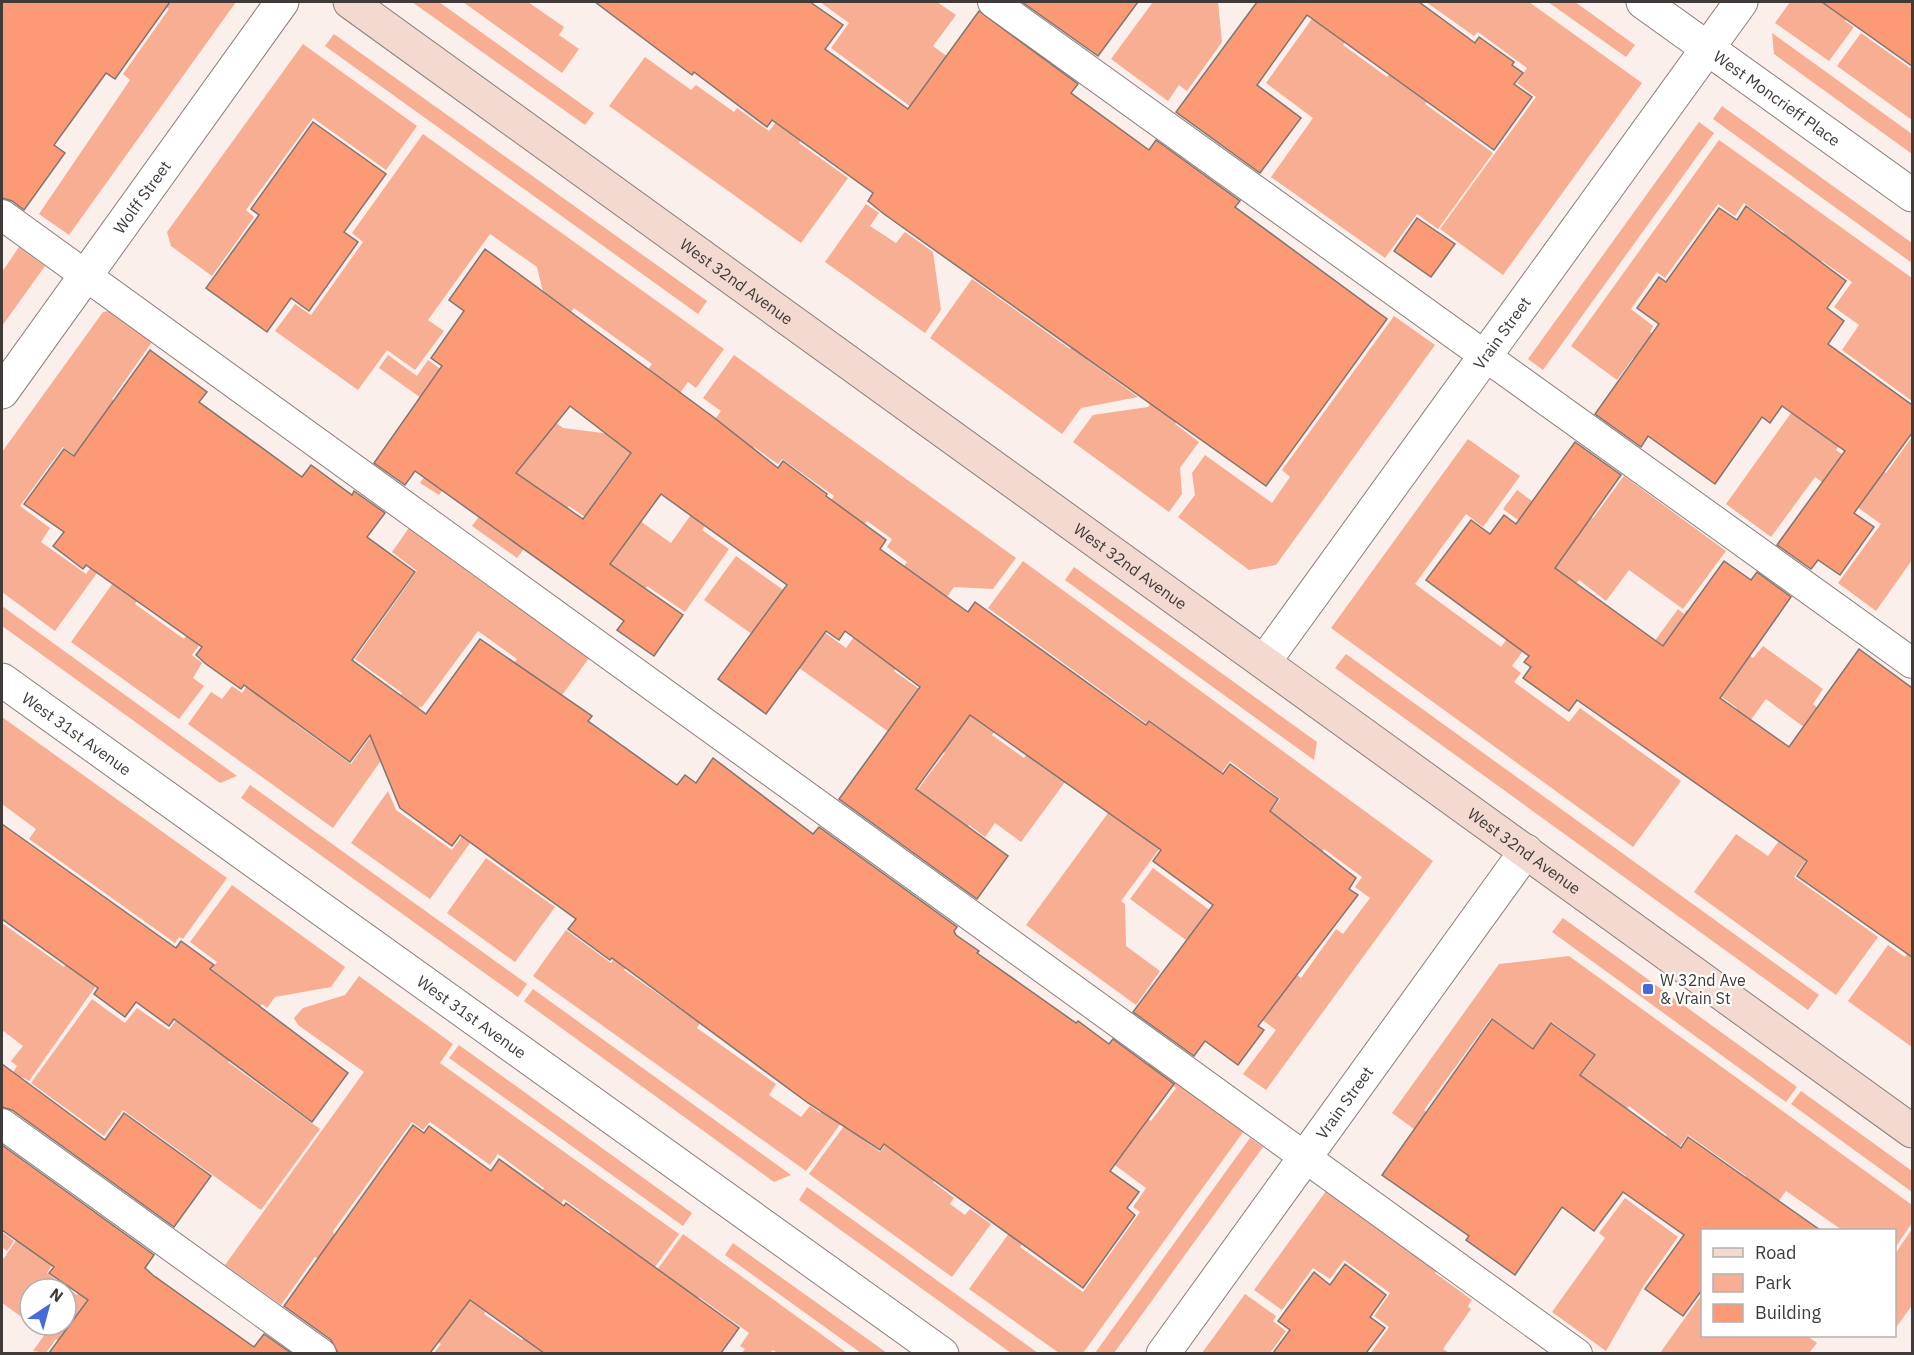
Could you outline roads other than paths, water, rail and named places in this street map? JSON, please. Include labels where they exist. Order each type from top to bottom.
[{"type":"street","name":"Wolff Street","points":[[2,392],[282,2]]},
{"type":"street","name":"West 32nd Avenue","points":[[350,2],[1912,1131]]},
{"type":"street","name":"West Moncrieff Place","points":[[1643,2],[1912,195]]},
{"type":"street","name":"Vrain Street","points":[[1264,662],[1741,2]]},
{"type":"street","name":"West 31st Avenue","points":[[2,680],[942,1353]]},
{"type":"street","name":"Vrain Street","points":[[1163,1353],[1526,851]]},
{"type":"lane","points":[[993,2],[1912,663]]},
{"type":"lane","points":[[2,215],[1577,1353]]},
{"type":"lane","points":[[2,1124],[321,1353]]},
{"type":"place","name":"W 32nd Ave & Vrain St","points":[[1648,989]]}]
